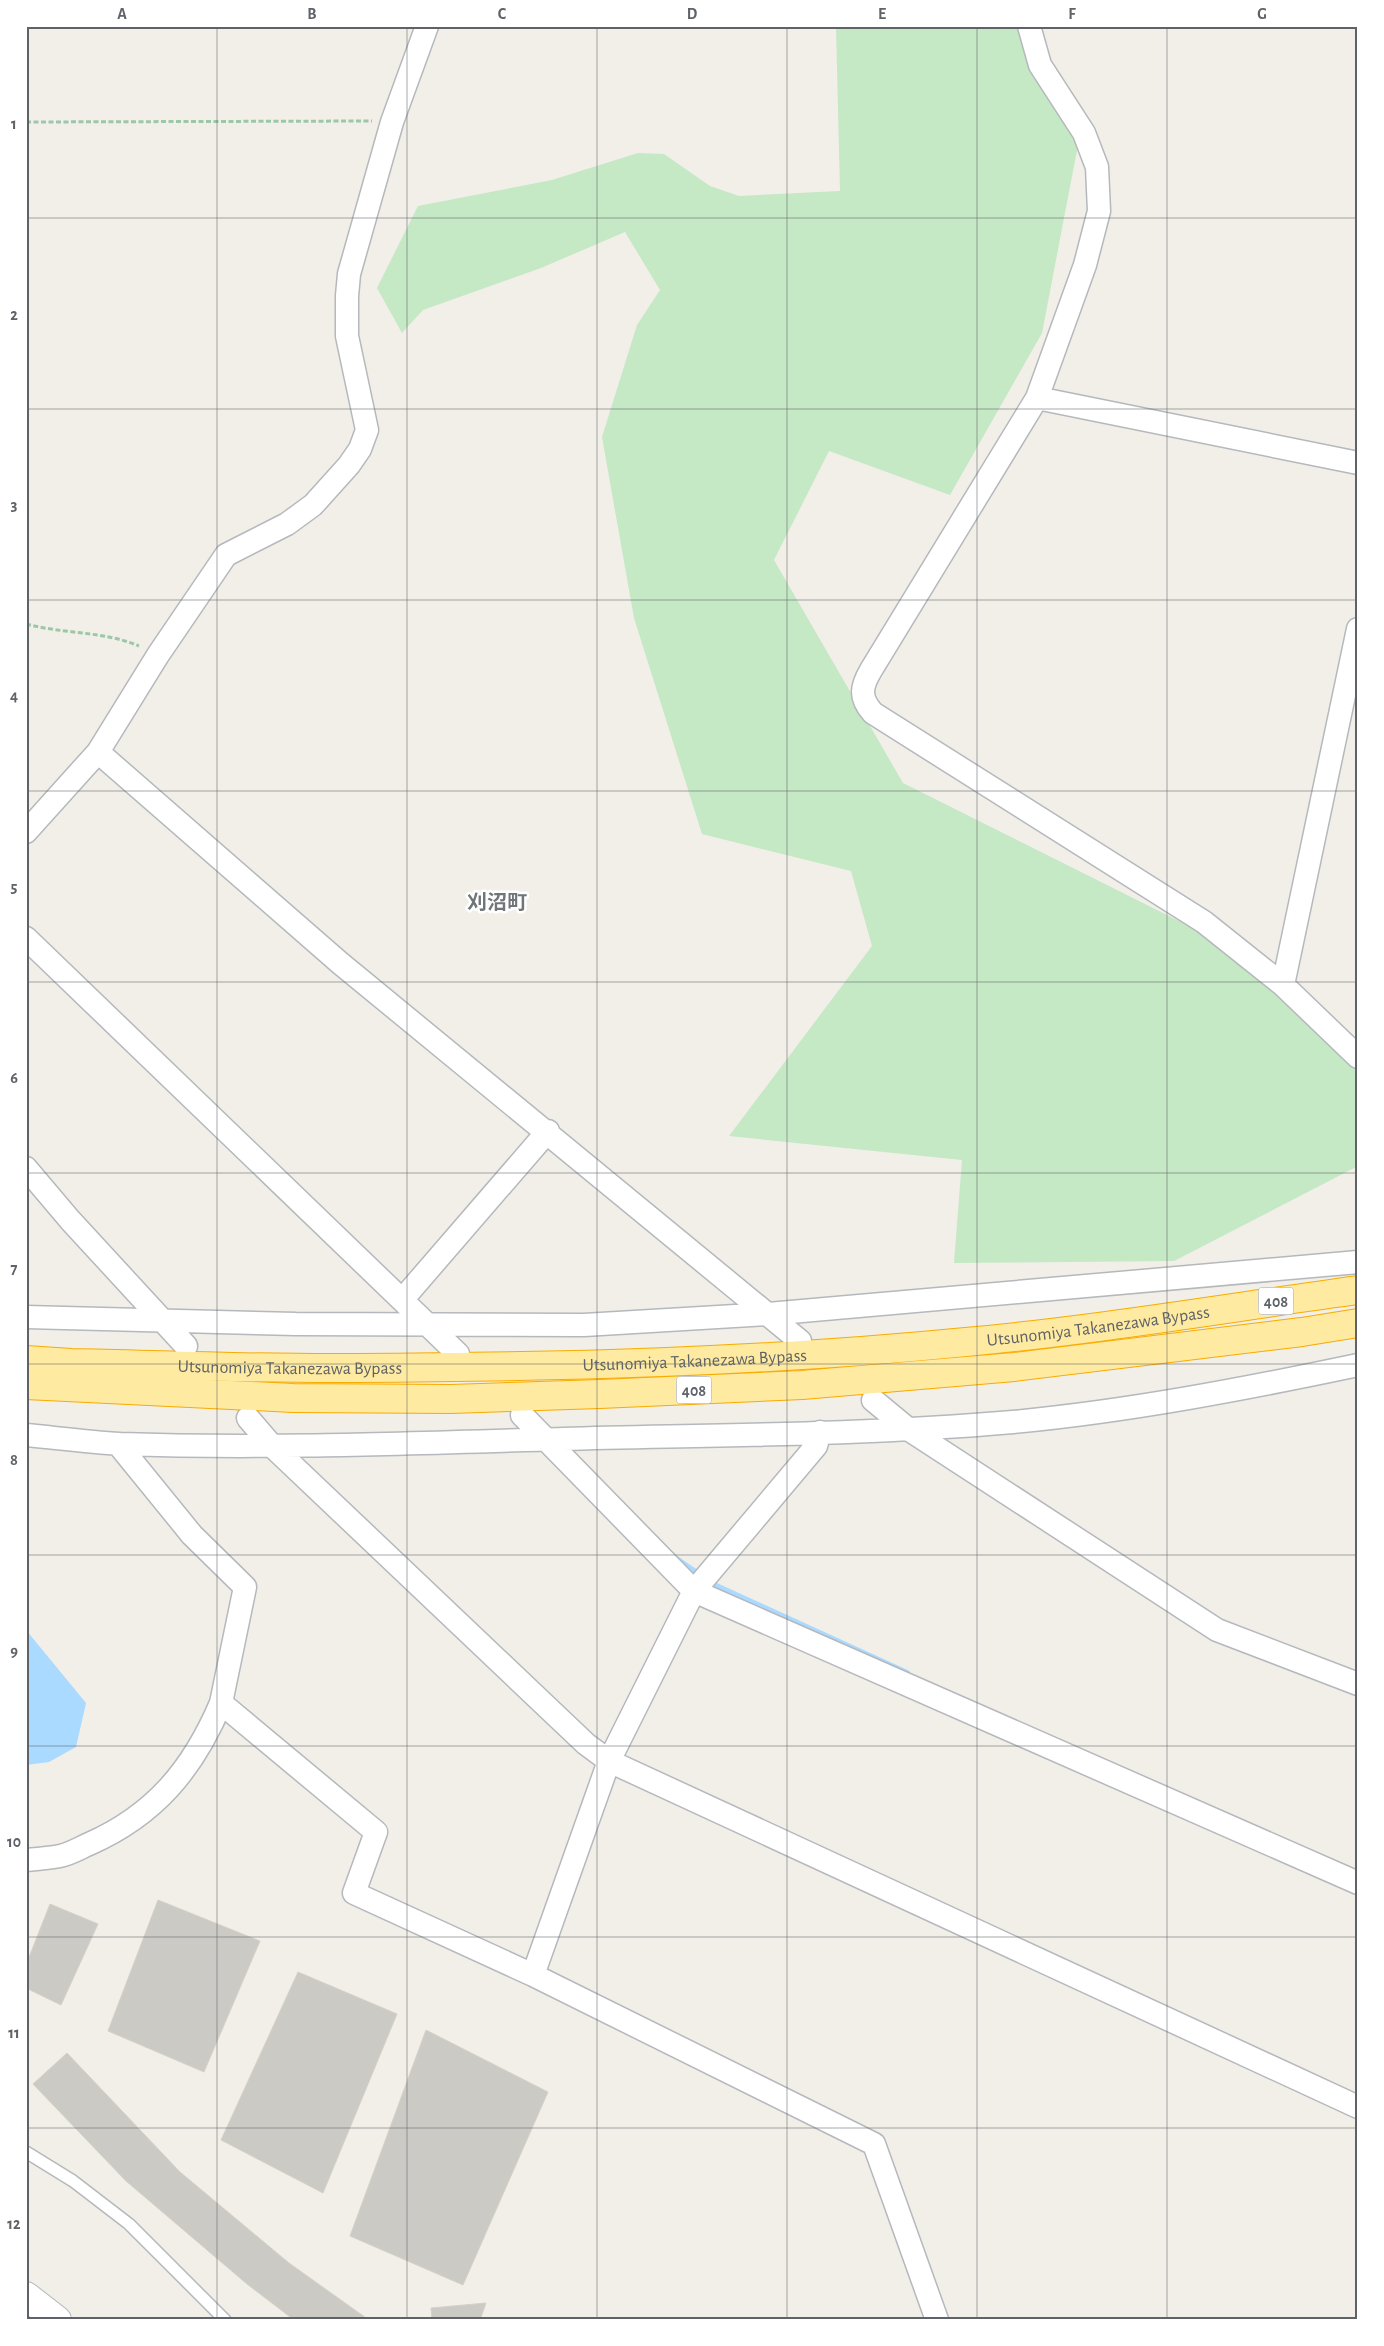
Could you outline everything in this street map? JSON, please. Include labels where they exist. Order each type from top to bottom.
[{"type":"highway","name":"Utsunomiya Takanezawa Bypass","points":[[26,1360],[71,1363],[354,1368],[647,1362],[864,1350],[966,1342],[1149,1320],[1358,1290]]},
{"type":"highway","name":"Utsunomiya Takanezawa Bypass","points":[[26,1385],[293,1398],[451,1399],[802,1385],[1014,1367],[1302,1332],[1358,1323]]},
{"type":"street","points":[[26,832],[98,752],[158,655],[226,554],[288,524],[313,505],[360,449],[367,430],[347,336],[347,296],[356,245],[392,122],[427,26]]},
{"type":"street","points":[[1029,26],[1040,65],[1084,133],[1097,167],[1099,211],[1084,265],[1037,398],[870,670],[864,686],[864,703],[873,713],[1204,922],[1283,985],[1358,1056]]},
{"type":"street","points":[[1037,398],[1358,463]]},
{"type":"street","points":[[1283,985],[1358,628]]},
{"type":"street","points":[[98,752],[340,963],[548,1131],[800,1340]]},
{"type":"street","points":[[26,938],[458,1354]]},
{"type":"street","points":[[402,1300],[548,1131]]},
{"type":"street","points":[[26,1168],[70,1220],[186,1346]]},
{"type":"street","points":[[26,1317],[428,1326],[584,1326],[768,1314],[1358,1262]]},
{"type":"street","points":[[26,1436],[118,1444],[272,1446],[408,1444],[908,1429],[1016,1422],[1109,1410],[1200,1397],[1358,1366]]},
{"type":"street","points":[[873,1400],[908,1429],[1217,1630],[1358,1684]]},
{"type":"street","points":[[522,1416],[547,1439],[694,1592],[1358,1883]]},
{"type":"street","points":[[248,1418],[272,1446],[579,1737],[609,1761],[1358,2107]]},
{"type":"street","points":[[533,1975],[609,1761],[694,1592],[816,1446],[820,1432]]},
{"type":"street","points":[[26,1860],[62,1856],[108,1836],[145,1811],[181,1776],[211,1726],[221,1703],[245,1587],[192,1535],[118,1444]]},
{"type":"street","points":[[221,1703],[376,1832],[354,1892],[533,1975],[874,2144],[936,2320]]},
{"type":"street","points":[[26,2296],[57,2320]]},
{"type":"lane","points":[[26,2152],[73,2181],[130,2224],[225,2320]]},
{"type":"path","points":[[26,122],[392,122]]},
{"type":"path","points":[[26,624],[45,630],[126,641],[158,655]]},
{"type":"green space","points":[[836,26],[1018,26],[1033,67],[1078,145],[1042,333],[950,495],[829,451],[774,560],[903,783],[1225,944],[1358,1070],[1358,1166],[1174,1261],[954,1263],[962,1160],[729,1136],[872,946],[851,871],[702,834],[634,618],[602,437],[637,325],[660,290],[625,232],[541,268],[423,310],[402,333],[377,288],[418,206],[552,180],[638,153],[664,154],[710,186],[739,196],[840,191]]},
{"type":"water","points":[[26,1630],[86,1703],[76,1747],[49,1762],[26,1765]]},
{"type":"building","points":[[158,1900],[260,1941],[204,2072],[108,2031]]},
{"type":"building","points":[[50,1904],[98,1924],[61,2005],[26,1988],[26,1965]]},
{"type":"building","points":[[298,1972],[397,2014],[323,2193],[221,2140]]},
{"type":"building","points":[[426,2030],[548,2092],[463,2285],[350,2236]]},
{"type":"building","points":[[67,2053],[180,2172],[289,2263],[369,2320],[294,2320],[247,2284],[126,2181],[33,2084]]},
{"type":"building","points":[[486,2303],[480,2320],[432,2320],[431,2308]]},
{"type":"waterway","points":[[675,1558],[714,1585],[907,1673]]},
{"type":"district","name":"刈沼町","points":[[497,902]]}]
